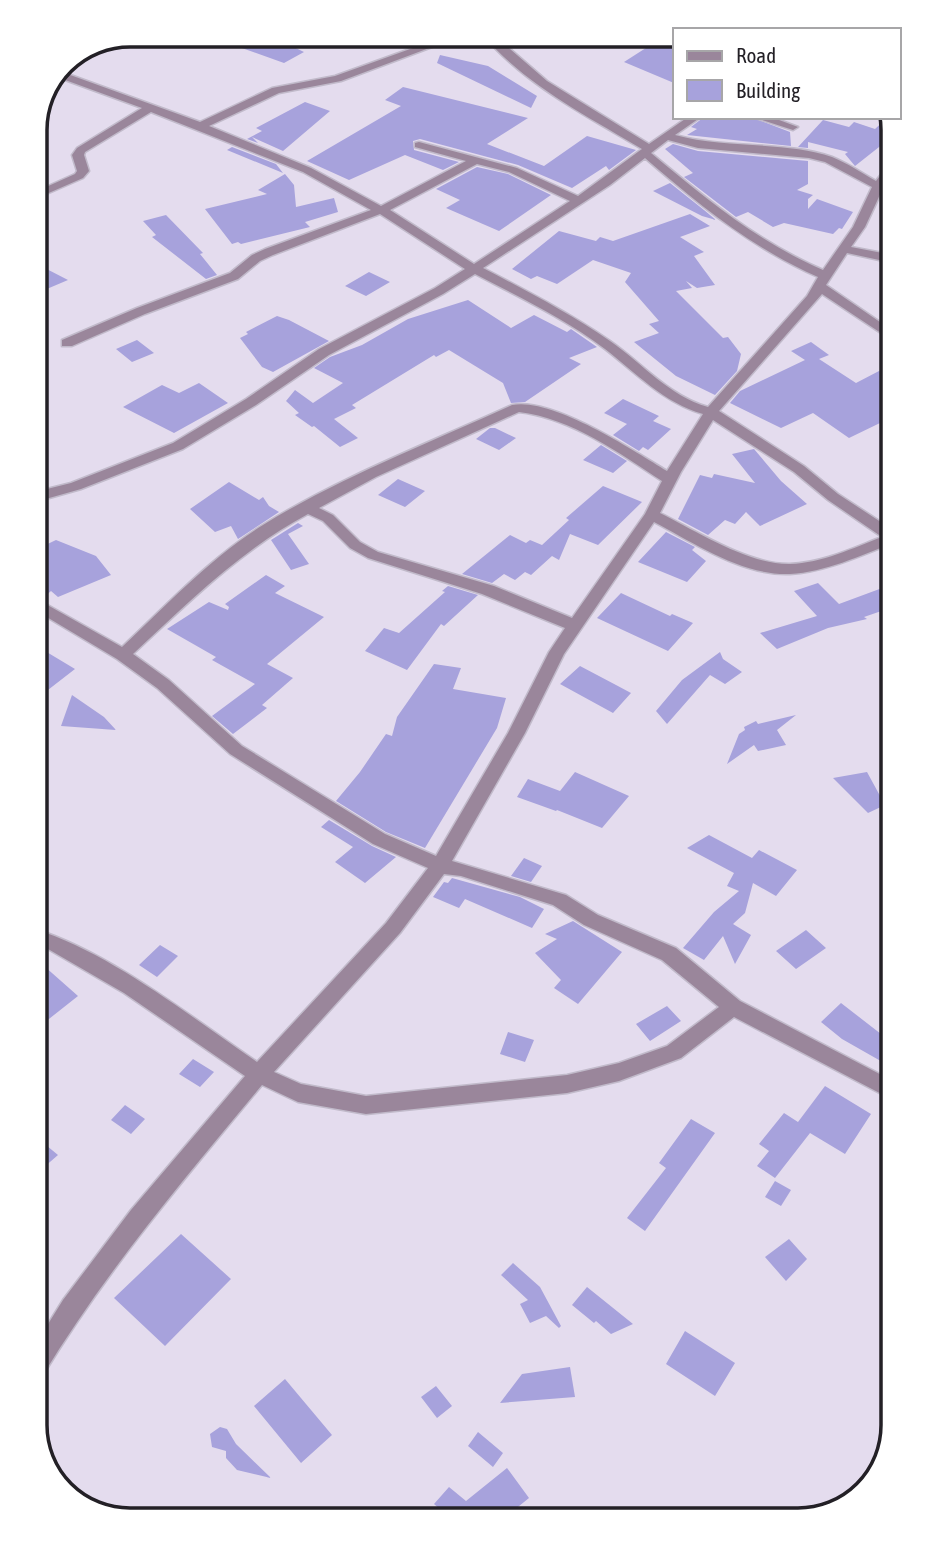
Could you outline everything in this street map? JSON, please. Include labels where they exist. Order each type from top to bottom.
[{"type":"street","points":[[200,126],[276,90],[337,79],[426,47]]},
{"type":"street","points":[[498,47],[528,71],[647,151],[689,190],[774,250],[804,267],[881,328]]},
{"type":"street","points":[[67,77],[200,126],[307,170],[404,223],[472,270],[509,284],[553,309],[608,346],[653,383],[693,407],[711,412],[799,469],[833,497],[881,530]]},
{"type":"street","points":[[47,191],[79,176],[83,171],[79,155],[81,150],[150,108]]},
{"type":"street","points":[[47,494],[76,486],[178,446],[324,352],[439,291],[579,201],[693,119]]},
{"type":"street","points":[[765,119],[793,127]]},
{"type":"street","points":[[666,136],[698,145],[809,155],[881,174]]},
{"type":"street","points":[[419,145],[513,170],[579,201]]},
{"type":"street","points":[[68,343],[141,311],[234,276],[256,258],[269,252],[381,211],[449,177],[477,159]]},
{"type":"street","points":[[47,1349],[102,1265],[259,1074],[393,928],[440,866],[516,733],[557,652],[652,515],[670,479],[711,412],[788,329],[844,249],[881,188]]},
{"type":"street","points":[[844,249],[881,257]]},
{"type":"street","points":[[123,655],[212,571],[268,529],[362,478],[517,408],[539,410],[623,448],[670,479]]},
{"type":"street","points":[[307,508],[328,518],[355,545],[373,555],[488,590],[576,626]]},
{"type":"street","points":[[652,515],[751,561],[787,569],[845,555],[881,542]]},
{"type":"street","points":[[47,610],[123,655],[163,684],[236,750],[379,839],[440,866],[461,869],[559,900],[591,920],[669,954],[733,1007],[881,1085]]},
{"type":"street","points":[[47,941],[131,987],[259,1074],[298,1093],[366,1105],[567,1084],[619,1072],[674,1052],[733,1007]]},
{"type":"building","points":[[239,47],[294,47],[304,52],[284,63]]},
{"type":"building","points":[[647,47],[673,47],[673,83],[624,62]]},
{"type":"building","points":[[440,55],[488,66],[537,96],[531,108],[437,63]]},
{"type":"building","points":[[403,87],[528,118],[487,144],[544,166],[587,136],[636,150],[609,170],[606,166],[572,188],[518,165],[420,139],[413,141],[414,150],[459,162],[443,170],[405,155],[349,180],[307,161],[401,106],[385,100]]},
{"type":"building","points":[[305,102],[330,111],[283,151],[252,137],[258,143],[247,139],[262,131],[256,128]]},
{"type":"building","points":[[701,119],[756,119],[790,132],[791,146],[687,135],[697,129],[691,127]]},
{"type":"building","points":[[823,120],[849,127],[854,122],[875,129],[880,124],[881,145],[855,166],[845,154],[848,152],[808,142],[808,148],[798,147]]},
{"type":"building","points":[[673,144],[698,151],[808,161],[808,184],[797,190],[813,195],[808,199],[808,209],[817,199],[853,212],[842,229],[839,228],[833,234],[784,223],[773,227],[748,212],[736,217],[684,177],[693,173],[665,149]]},
{"type":"building","points":[[232,147],[276,164],[283,173],[227,150]]},
{"type":"building","points":[[477,167],[508,174],[551,195],[499,231],[446,208],[460,200],[436,189]]},
{"type":"building","points":[[285,174],[294,185],[296,207],[334,198],[338,212],[305,222],[310,227],[232,244],[205,209],[267,194],[258,190]]},
{"type":"building","points":[[670,183],[716,220],[702,216],[653,191]]},
{"type":"building","points":[[690,214],[710,226],[680,237],[704,252],[694,256],[715,285],[697,288],[686,281],[692,288],[676,291],[723,338],[728,337],[741,354],[737,371],[715,395],[676,376],[634,342],[659,333],[649,324],[659,321],[625,282],[631,273],[593,260],[557,284],[537,276],[531,279],[512,269],[559,231],[596,241],[600,237],[613,241]]},
{"type":"building","points":[[166,215],[203,253],[200,254],[217,275],[206,279],[152,237],[156,235],[143,221]]},
{"type":"building","points":[[47,269],[68,280],[47,289]]},
{"type":"building","points":[[369,272],[390,282],[366,296],[345,286]]},
{"type":"building","points":[[468,300],[511,328],[534,315],[567,332],[571,329],[597,347],[569,358],[581,364],[525,402],[511,403],[503,383],[449,350],[436,357],[434,355],[352,405],[356,408],[334,419],[358,438],[340,447],[295,415],[299,413],[286,401],[295,390],[313,403],[343,383],[314,368],[330,357],[362,345],[408,319]]},
{"type":"building","points":[[277,316],[329,341],[273,372],[262,367],[240,338]]},
{"type":"building","points":[[137,340],[154,353],[132,362],[116,349]]},
{"type":"building","points":[[811,342],[829,355],[819,359],[856,383],[881,372],[881,424],[849,438],[813,413],[781,428],[730,403],[740,391],[805,360],[791,351]]},
{"type":"building","points":[[199,383],[228,403],[174,433],[123,407],[162,385],[179,393]]},
{"type":"building","points":[[623,399],[659,416],[653,421],[671,429],[648,450],[643,447],[639,451],[613,435],[627,424],[604,413]]},
{"type":"building","points":[[490,428],[516,438],[499,450],[476,439]]},
{"type":"building","points":[[601,445],[627,461],[613,473],[583,460]]},
{"type":"building","points":[[754,449],[781,481],[807,504],[760,526],[746,512],[735,524],[725,520],[708,535],[678,519],[700,475],[712,478],[714,474],[755,483],[732,454]]},
{"type":"building","points":[[398,479],[425,491],[405,507],[378,495]]},
{"type":"building","points":[[229,482],[259,500],[263,497],[269,506],[279,512],[238,539],[231,526],[215,532],[190,509]]},
{"type":"building","points":[[603,486],[642,502],[598,545],[570,534],[559,560],[552,556],[531,575],[525,572],[515,580],[504,574],[492,583],[462,574],[510,535],[526,543],[530,540],[542,545],[569,520],[566,518]]},
{"type":"building","points":[[298,523],[303,526],[288,534],[309,564],[291,570],[271,540]]},
{"type":"building","points":[[666,532],[695,547],[692,550],[706,561],[687,582],[638,562]]},
{"type":"building","points":[[56,540],[96,556],[111,575],[58,597],[51,591],[47,595],[47,544]]},
{"type":"building","points":[[266,575],[285,586],[275,593],[324,617],[267,664],[293,678],[262,705],[267,708],[233,734],[212,716],[255,684],[212,660],[216,657],[167,629],[209,602],[228,610],[229,607],[225,604]]},
{"type":"building","points":[[818,583],[839,604],[881,588],[881,611],[864,617],[867,619],[828,628],[777,649],[760,633],[817,616],[794,591]]},
{"type":"building","points":[[448,586],[478,595],[444,626],[441,624],[407,670],[365,651],[384,628],[399,633],[445,592],[442,591]]},
{"type":"building","points":[[621,593],[670,616],[672,614],[693,623],[668,651],[597,618]]},
{"type":"building","points":[[47,652],[75,669],[47,691]]},
{"type":"building","points":[[720,652],[723,659],[742,672],[725,684],[710,675],[667,724],[656,711],[682,680]]},
{"type":"building","points":[[434,664],[461,668],[453,689],[506,698],[497,728],[425,848],[386,832],[336,801],[386,734],[392,736],[397,717]]},
{"type":"building","points":[[580,666],[631,693],[613,713],[560,684]]},
{"type":"building","points":[[72,695],[104,717],[116,730],[61,726]]},
{"type":"building","points":[[796,715],[777,730],[786,745],[758,751],[754,745],[727,764],[739,734],[745,730],[744,727],[756,721],[758,724]]},
{"type":"building","points":[[575,772],[629,796],[602,828],[517,797],[528,779],[560,791]]},
{"type":"building","points":[[867,772],[881,798],[881,807],[868,813],[833,778]]},
{"type":"building","points":[[329,820],[396,857],[365,883],[335,862],[353,847],[321,827]]},
{"type":"building","points":[[709,835],[752,858],[759,850],[797,870],[776,896],[753,883],[745,913],[733,924],[751,935],[735,964],[723,936],[704,960],[683,948],[714,912],[739,891],[727,886],[734,873],[687,848]]},
{"type":"building","points":[[524,858],[542,866],[531,882],[511,876]]},
{"type":"building","points":[[452,878],[520,897],[544,909],[532,928],[465,899],[459,908],[433,897],[444,882],[448,883]]},
{"type":"building","points":[[573,921],[622,952],[578,1004],[554,988],[561,980],[535,953],[557,939],[545,934]]},
{"type":"building","points":[[806,930],[826,948],[796,969],[776,951]]},
{"type":"building","points":[[160,945],[178,956],[157,977],[139,965]]},
{"type":"building","points":[[47,969],[78,996],[47,1021]]},
{"type":"building","points":[[841,1003],[881,1034],[881,1061],[842,1039],[821,1022]]},
{"type":"building","points":[[667,1006],[681,1021],[650,1041],[636,1024]]},
{"type":"building","points":[[508,1032],[534,1040],[525,1062],[500,1054]]},
{"type":"building","points":[[193,1059],[214,1072],[200,1087],[179,1074]]},
{"type":"building","points":[[825,1086],[871,1114],[845,1154],[810,1133],[775,1178],[757,1166],[769,1151],[759,1144],[784,1113],[798,1122]]},
{"type":"building","points":[[125,1105],[145,1119],[131,1134],[111,1120]]},
{"type":"building","points":[[691,1119],[715,1133],[645,1231],[627,1218],[666,1168],[659,1163]]},
{"type":"building","points":[[47,1146],[58,1155],[47,1165]]},
{"type":"building","points":[[775,1181],[791,1190],[781,1206],[765,1197]]},
{"type":"building","points":[[181,1234],[231,1279],[165,1346],[114,1298]]},
{"type":"building","points":[[789,1239],[807,1259],[786,1281],[765,1257]]},
{"type":"building","points":[[513,1263],[540,1287],[561,1326],[559,1328],[546,1316],[530,1323],[520,1304],[528,1300],[501,1275]]},
{"type":"building","points":[[587,1287],[633,1324],[611,1334],[596,1321],[594,1323],[572,1305]]},
{"type":"building","points":[[685,1331],[735,1363],[715,1396],[666,1364]]},
{"type":"building","points":[[570,1367],[575,1397],[500,1403],[522,1374]]},
{"type":"building","points":[[285,1379],[332,1435],[301,1463],[254,1406]]},
{"type":"building","points":[[436,1386],[452,1406],[437,1418],[421,1397]]},
{"type":"building","points":[[220,1427],[227,1429],[236,1444],[271,1478],[237,1470],[226,1458],[226,1451],[212,1447],[210,1434]]},
{"type":"building","points":[[478,1432],[503,1453],[493,1467],[468,1446]]},
{"type":"building","points":[[507,1468],[529,1498],[517,1508],[439,1508],[434,1504],[449,1487],[466,1501]]}]
